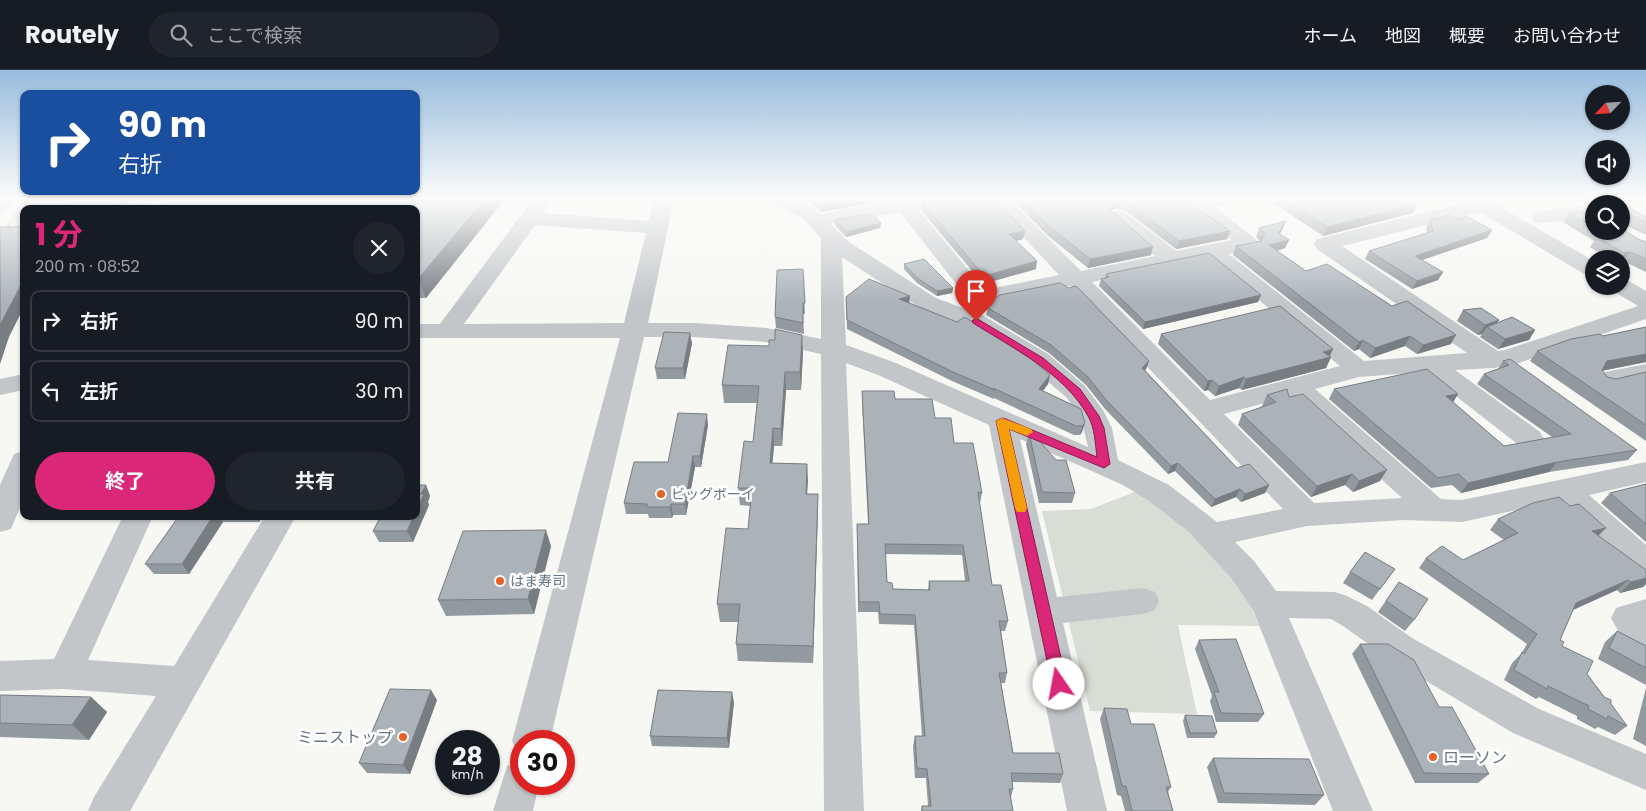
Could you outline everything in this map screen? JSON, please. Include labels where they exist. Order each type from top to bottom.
[{"type":"street","points":[[447,331],[519,234]]},
{"type":"street","points":[[533,730],[634,332],[656,234]]},
{"type":"street","points":[[823,234],[833,350],[844,811]]},
{"type":"street","points":[[828,234],[841,247],[928,303],[976,321],[1039,360],[1076,392],[1094,416],[1104,464]]},
{"type":"street","points":[[925,234],[979,298]]},
{"type":"street","points":[[1033,234],[1306,515]]},
{"type":"street","points":[[1140,234],[1172,259]]},
{"type":"street","points":[[954,312],[979,298],[1249,243],[1237,234]]},
{"type":"street","points":[[1362,234],[1324,244],[1500,359],[1530,374]]},
{"type":"street","points":[[1532,234],[1585,265]]},
{"type":"street","points":[[1212,251],[1359,370]]},
{"type":"street","points":[[1206,410],[1359,370],[1500,359],[1639,298]]},
{"type":"street","points":[[1250,313],[1279,306]]},
{"type":"street","points":[[420,331],[634,332],[694,330],[766,335],[833,350],[887,370],[1104,464],[1159,493],[1187,513],[1212,535],[1243,570],[1267,604],[1353,811]]},
{"type":"street","points":[[1137,340],[1165,333]]},
{"type":"street","points":[[1431,364],[1530,439]]},
{"type":"street","points":[[1609,379],[1646,372]]},
{"type":"street","points":[[0,387],[20,383]]},
{"type":"street","points":[[1295,386],[1434,510]]},
{"type":"street","points":[[1002,421],[1087,811]]},
{"type":"street","points":[[1212,535],[1306,515],[1404,509],[1462,511],[1563,489],[1643,461]]},
{"type":"street","points":[[0,521],[20,471]]},
{"type":"street","points":[[1563,489],[1646,563]]},
{"type":"street","points":[[64,674],[136,520]]},
{"type":"street","points":[[108,811],[279,520]]},
{"type":"street","points":[[1043,612],[1143,601]]},
{"type":"street","points":[[1267,604],[1335,606],[1355,616],[1400,648],[1526,720],[1646,772]]},
{"type":"street","points":[[1646,613],[1628,618],[1638,635],[1646,638]]},
{"type":"street","points":[[0,676],[64,674],[183,682]]},
{"type":"street","points":[[513,811],[517,795]]},
{"type":"shaded area","points":[[1137,491],[1205,542],[1249,601],[1259,626],[1178,625],[1197,714],[1090,711],[1042,511],[1091,509]]},
{"type":"building","points":[[0,234],[20,234],[20,287],[0,325]]},
{"type":"building","points":[[420,234],[456,234],[420,277]]},
{"type":"building","points":[[948,234],[1011,234],[1009,234],[1037,261],[984,276]]},
{"type":"building","points":[[1058,234],[1137,234],[1153,247],[1090,259]]},
{"type":"building","points":[[1169,234],[1217,234],[1179,241]]},
{"type":"building","points":[[1265,234],[1279,234],[1289,240],[1269,245],[1306,271],[1327,264],[1392,306],[1407,301],[1456,335],[1423,345],[1410,336],[1375,348],[1363,340],[1359,342],[1236,246],[1261,241]]},
{"type":"building","points":[[1425,234],[1481,234],[1415,256],[1443,272],[1417,281],[1369,251]]},
{"type":"building","points":[[1630,234],[1646,242],[1646,259],[1630,252],[1630,250],[1619,250],[1602,240],[1630,240]]},
{"type":"building","points":[[1209,253],[1261,295],[1145,322],[1101,279],[1109,277],[1106,274]]},
{"type":"building","points":[[924,259],[953,288],[937,291],[917,278],[904,264]]},
{"type":"building","points":[[803,269],[805,303],[803,303],[803,323],[775,317],[777,270]]},
{"type":"building","points":[[869,279],[910,296],[899,299],[957,322],[964,317],[1031,359],[1050,375],[1039,389],[1081,409],[1085,423],[1082,426],[1076,426],[953,372],[847,320],[846,297]]},
{"type":"building","points":[[1060,283],[1069,288],[1076,286],[1149,361],[1142,368],[1237,468],[1249,464],[1269,485],[1245,494],[1240,489],[1215,499],[1178,463],[1171,466],[1107,401],[1088,377],[1051,345],[988,308],[992,304],[990,302],[1000,295]]},
{"type":"building","points":[[1280,306],[1333,349],[1323,352],[1331,357],[1246,379],[1244,377],[1219,386],[1212,380],[1208,381],[1161,334]]},
{"type":"building","points":[[1481,308],[1499,320],[1485,325],[1463,310]]},
{"type":"building","points":[[1512,317],[1535,330],[1505,339],[1487,327]]},
{"type":"building","points":[[1646,327],[1646,354],[1607,361],[1602,370],[1607,377],[1616,379],[1646,372],[1646,425],[1537,351],[1571,339],[1600,334],[1603,336]]},
{"type":"building","points":[[775,329],[802,335],[800,372],[785,372],[781,429],[773,428],[770,463],[807,464],[806,494],[818,494],[813,646],[736,644],[740,604],[717,604],[726,528],[748,529],[752,488],[738,488],[744,441],[753,442],[759,386],[722,385],[728,345],[769,346],[769,340],[775,340]]},
{"type":"building","points":[[664,332],[690,333],[683,368],[655,368]]},
{"type":"building","points":[[1510,359],[1637,450],[1557,462],[1468,483],[1459,474],[1438,478],[1334,389],[1427,369],[1458,394],[1446,396],[1504,446],[1571,434],[1484,374],[1509,365],[1503,361]]},
{"type":"building","points":[[1287,389],[1289,397],[1303,394],[1387,470],[1359,481],[1352,474],[1317,486],[1242,414],[1276,402],[1267,395]]},
{"type":"building","points":[[862,391],[894,391],[895,399],[932,399],[935,418],[951,418],[954,443],[973,443],[982,493],[978,492],[992,585],[1001,585],[1008,621],[999,621],[1007,673],[999,673],[1013,753],[1059,753],[1063,774],[1011,773],[1013,789],[1009,789],[1013,811],[922,811],[922,806],[931,806],[927,769],[917,768],[915,736],[925,736],[915,615],[880,614],[879,602],[859,602],[857,524],[869,524]],"holes":[[[885,544],[963,545],[969,581],[929,581],[930,590],[893,589],[892,583],[887,582]]]},
{"type":"building","points":[[678,413],[707,414],[700,456],[693,456],[685,504],[671,504],[670,507],[647,507],[647,504],[624,503],[634,462],[668,462]]},
{"type":"building","points":[[1029,433],[1036,437],[1056,460],[1066,460],[1075,493],[1042,492]]},
{"type":"building","points":[[1646,484],[1646,524],[1610,493]]},
{"type":"building","points":[[420,485],[426,485],[421,494],[424,494],[420,503]]},
{"type":"building","points":[[1559,497],[1570,506],[1579,504],[1606,528],[1592,531],[1646,570],[1646,578],[1631,582],[1628,580],[1576,603],[1560,640],[1564,642],[1562,646],[1593,661],[1587,674],[1604,697],[1611,700],[1611,704],[1627,726],[1608,716],[1607,719],[1588,709],[1589,706],[1548,686],[1547,689],[1514,670],[1522,652],[1524,654],[1537,634],[1426,558],[1442,546],[1463,560],[1518,533],[1498,519],[1533,503]]},
{"type":"building","points":[[176,520],[210,520],[182,564],[145,564]]},
{"type":"building","points":[[379,520],[412,520],[407,531],[373,531]]},
{"type":"building","name":"はま寿司","points":[[546,530],[528,599],[438,600],[463,531]]},
{"type":"building","points":[[1365,552],[1395,569],[1380,589],[1350,572]]},
{"type":"building","points":[[1399,582],[1428,599],[1414,620],[1386,601]]},
{"type":"building","points":[[1617,631],[1646,646],[1646,668],[1609,648]]},
{"type":"building","points":[[1236,639],[1264,714],[1221,713],[1214,692],[1219,692],[1199,640]]},
{"type":"building","points":[[1360,644],[1388,644],[1414,660],[1439,707],[1452,707],[1489,774],[1424,773]]},
{"type":"building","name":"ミニストップ","points":[[390,689],[431,690],[403,765],[359,763]]},
{"type":"building","points":[[658,690],[732,692],[727,738],[650,736]]},
{"type":"building","points":[[0,695],[91,697],[72,725],[0,723]]},
{"type":"building","points":[[1104,708],[1127,709],[1131,724],[1154,724],[1171,787],[1166,787],[1173,811],[1132,811],[1126,786],[1122,786]]},
{"type":"building","points":[[1185,715],[1212,716],[1217,733],[1190,733]]},
{"type":"building","points":[[1213,758],[1309,759],[1324,795],[1224,793]]},
{"type":"slow traffic","points":[[1021,508],[1002,421],[1027,432]]},
{"type":"place","name":"ビッグボーイ","points":[[661,494]]},
{"type":"place","name":"はま寿司","points":[[500,581]]},
{"type":"place","name":"ミニストップ","points":[[403,737]]},
{"type":"place","name":"ローソン","points":[[1433,757]]},
{"type":"route","points":[[976,321],[1039,360],[1076,392],[1094,416],[1098,428],[1104,464],[1002,421],[1059,684]]}]
